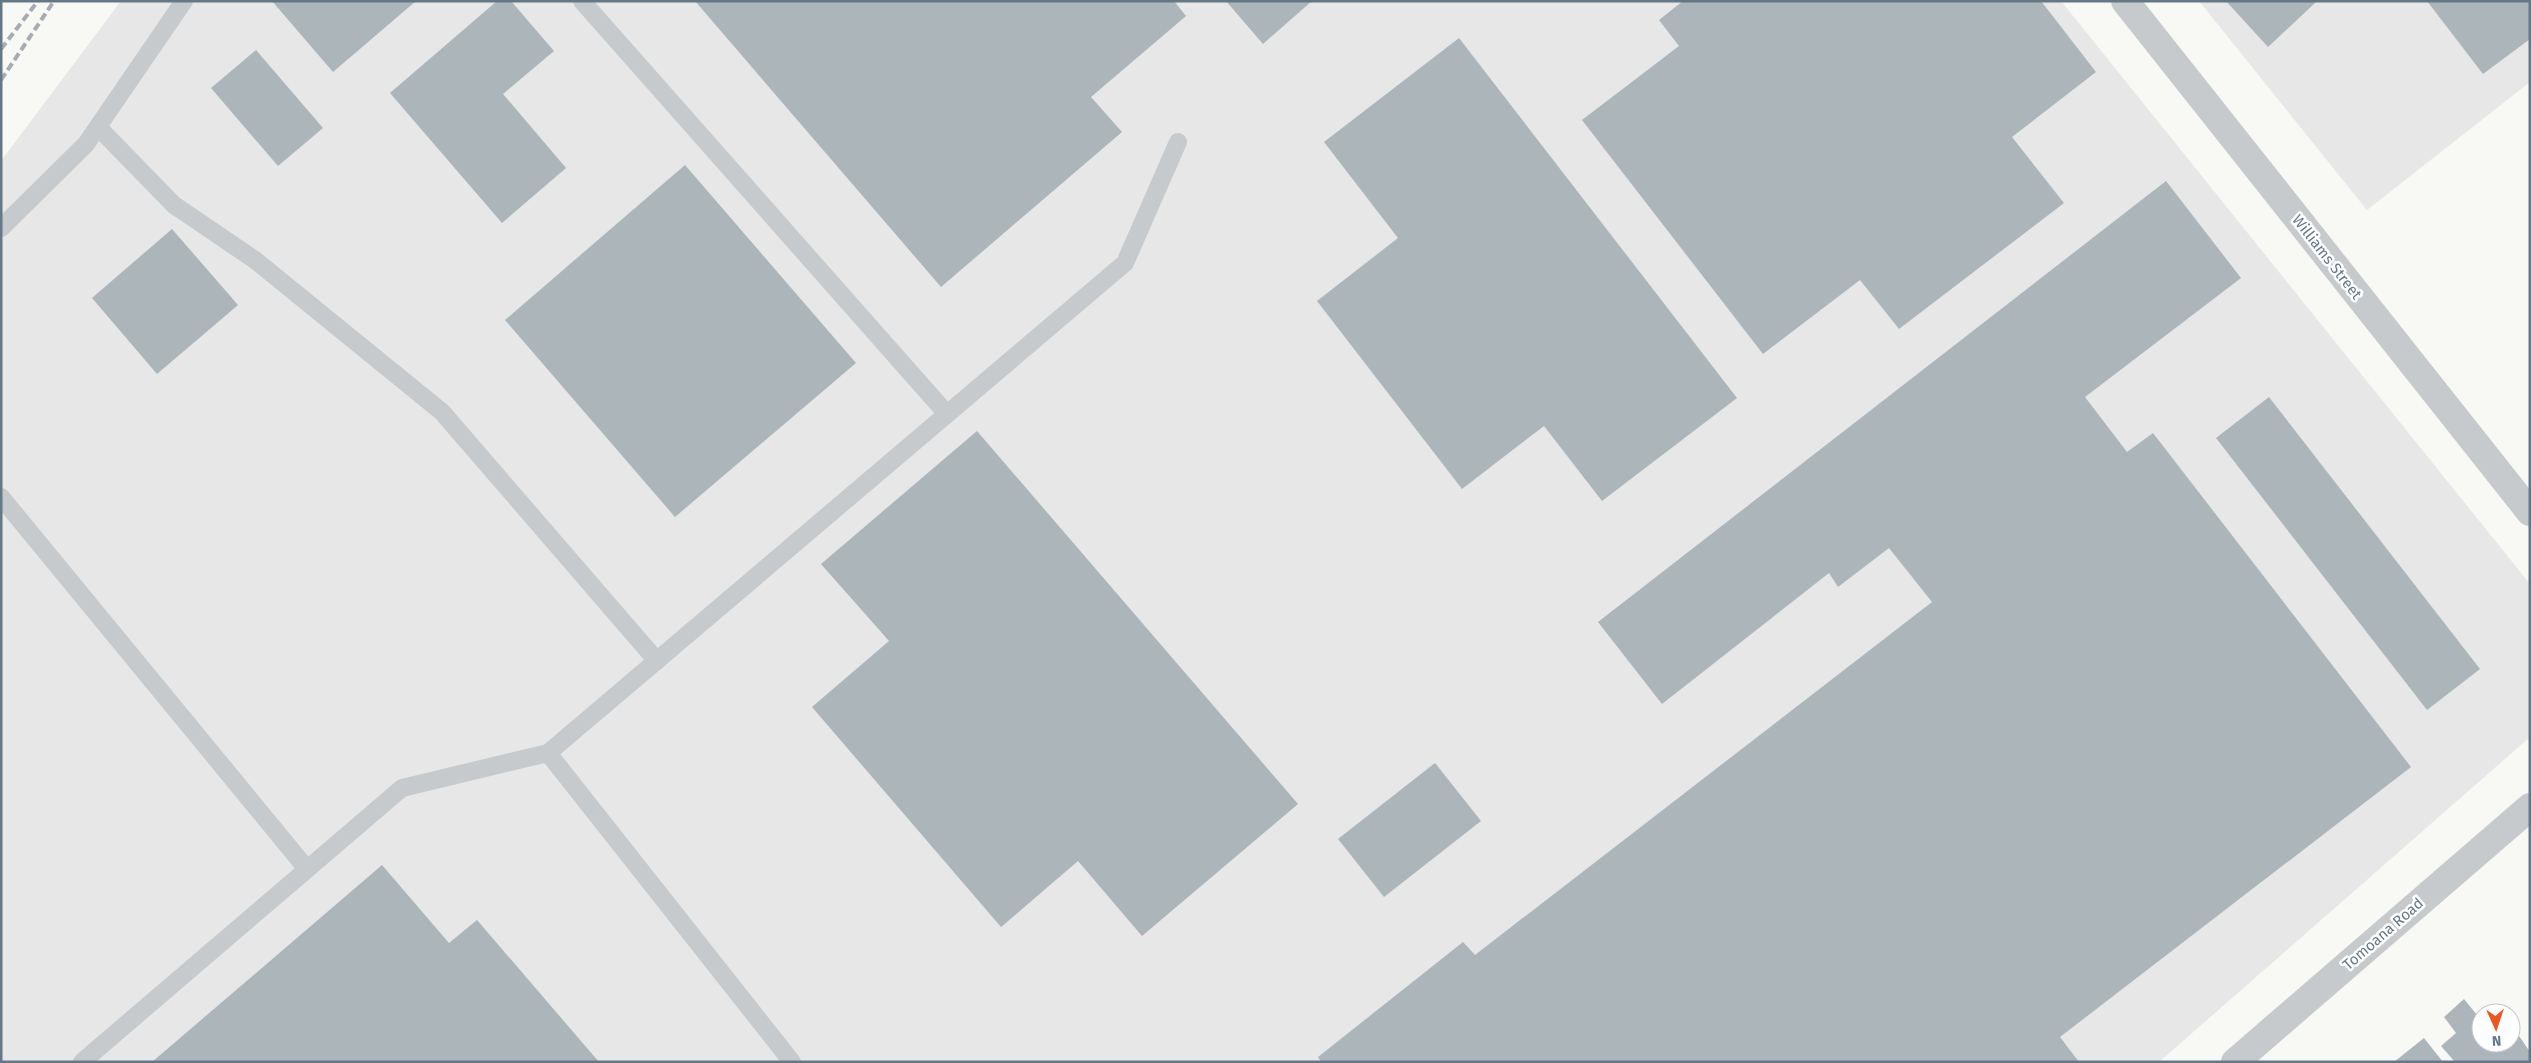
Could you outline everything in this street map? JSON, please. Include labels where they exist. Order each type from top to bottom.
[{"type":"street","name":"Williams Street","points":[[2125,1],[2530,512]]},
{"type":"street","name":"Tomoana Road","points":[[2236,1062],[2530,807]]},
{"type":"lane","points":[[1,228],[86,144],[184,1]]},
{"type":"lane","points":[[582,1],[946,414]]},
{"type":"lane","points":[[98,127],[174,206],[256,260],[442,412],[656,661]]},
{"type":"lane","points":[[82,1062],[402,788],[548,753],[1126,263],[1178,142]]},
{"type":"lane","points":[[1,496],[307,869]]},
{"type":"lane","points":[[548,753],[792,1062]]},
{"type":"shaded area","points":[[121,1],[2061,1],[2530,584],[2530,737],[2159,1062],[1,1062],[1,161]]},
{"type":"shaded area","points":[[2199,1],[2530,1],[2530,82],[2367,210]]},
{"type":"building","points":[[272,1],[416,1],[333,72]]},
{"type":"building","points":[[497,1],[511,1],[554,51],[503,94],[566,168],[502,223],[390,93]]},
{"type":"building","points":[[695,1],[1174,1],[1186,16],[1091,97],[1122,132],[941,287]]},
{"type":"building","points":[[1226,1],[1312,1],[1263,44]]},
{"type":"building","points":[[1683,1],[2041,1],[2096,72],[2012,137],[2064,203],[1899,329],[1860,280],[1763,354],[1582,120],[1679,46],[1659,20]]},
{"type":"building","points":[[2226,1],[2315,1],[2316,2],[2268,47]]},
{"type":"building","points":[[2427,1],[2530,1],[2530,39],[2483,74]]},
{"type":"building","points":[[1459,38],[1737,398],[1602,501],[1544,426],[1462,489],[1317,301],[1398,238],[1324,142]]},
{"type":"building","points":[[256,50],[323,128],[278,166],[211,88]]},
{"type":"building","points":[[685,165],[856,363],[675,517],[505,320]]},
{"type":"building","points":[[2166,181],[2241,278],[2085,397],[2127,452],[2153,433],[2411,767],[2060,1037],[2079,1062],[1321,1062],[1318,1057],[1463,942],[1475,955],[1932,602],[1889,548],[1838,587],[1829,573],[1662,704],[1598,622]]},
{"type":"building","points":[[172,229],[238,305],[157,374],[92,298]]},
{"type":"building","points":[[2269,397],[2480,669],[2427,710],[2216,438]]},
{"type":"building","points":[[977,431],[1298,804],[1142,936],[1078,861],[1001,927],[812,707],[889,641],[821,564]]},
{"type":"building","points":[[1435,763],[1481,821],[1384,897],[1338,839]]},
{"type":"building","points":[[382,865],[449,943],[477,920],[599,1062],[152,1062]]},
{"type":"building","points":[[2464,999],[2471,1008],[2471,1053],[2521,1053],[2521,1039],[2530,1052],[2530,1061],[2455,1062],[2441,1046],[2456,1033],[2444,1017]]},
{"type":"building","points":[[2424,1038],[2443,1062],[2394,1062]]},
{"type":"railway","points":[[1,49],[38,1]]},
{"type":"railway","points":[[1,80],[54,1]]}]
